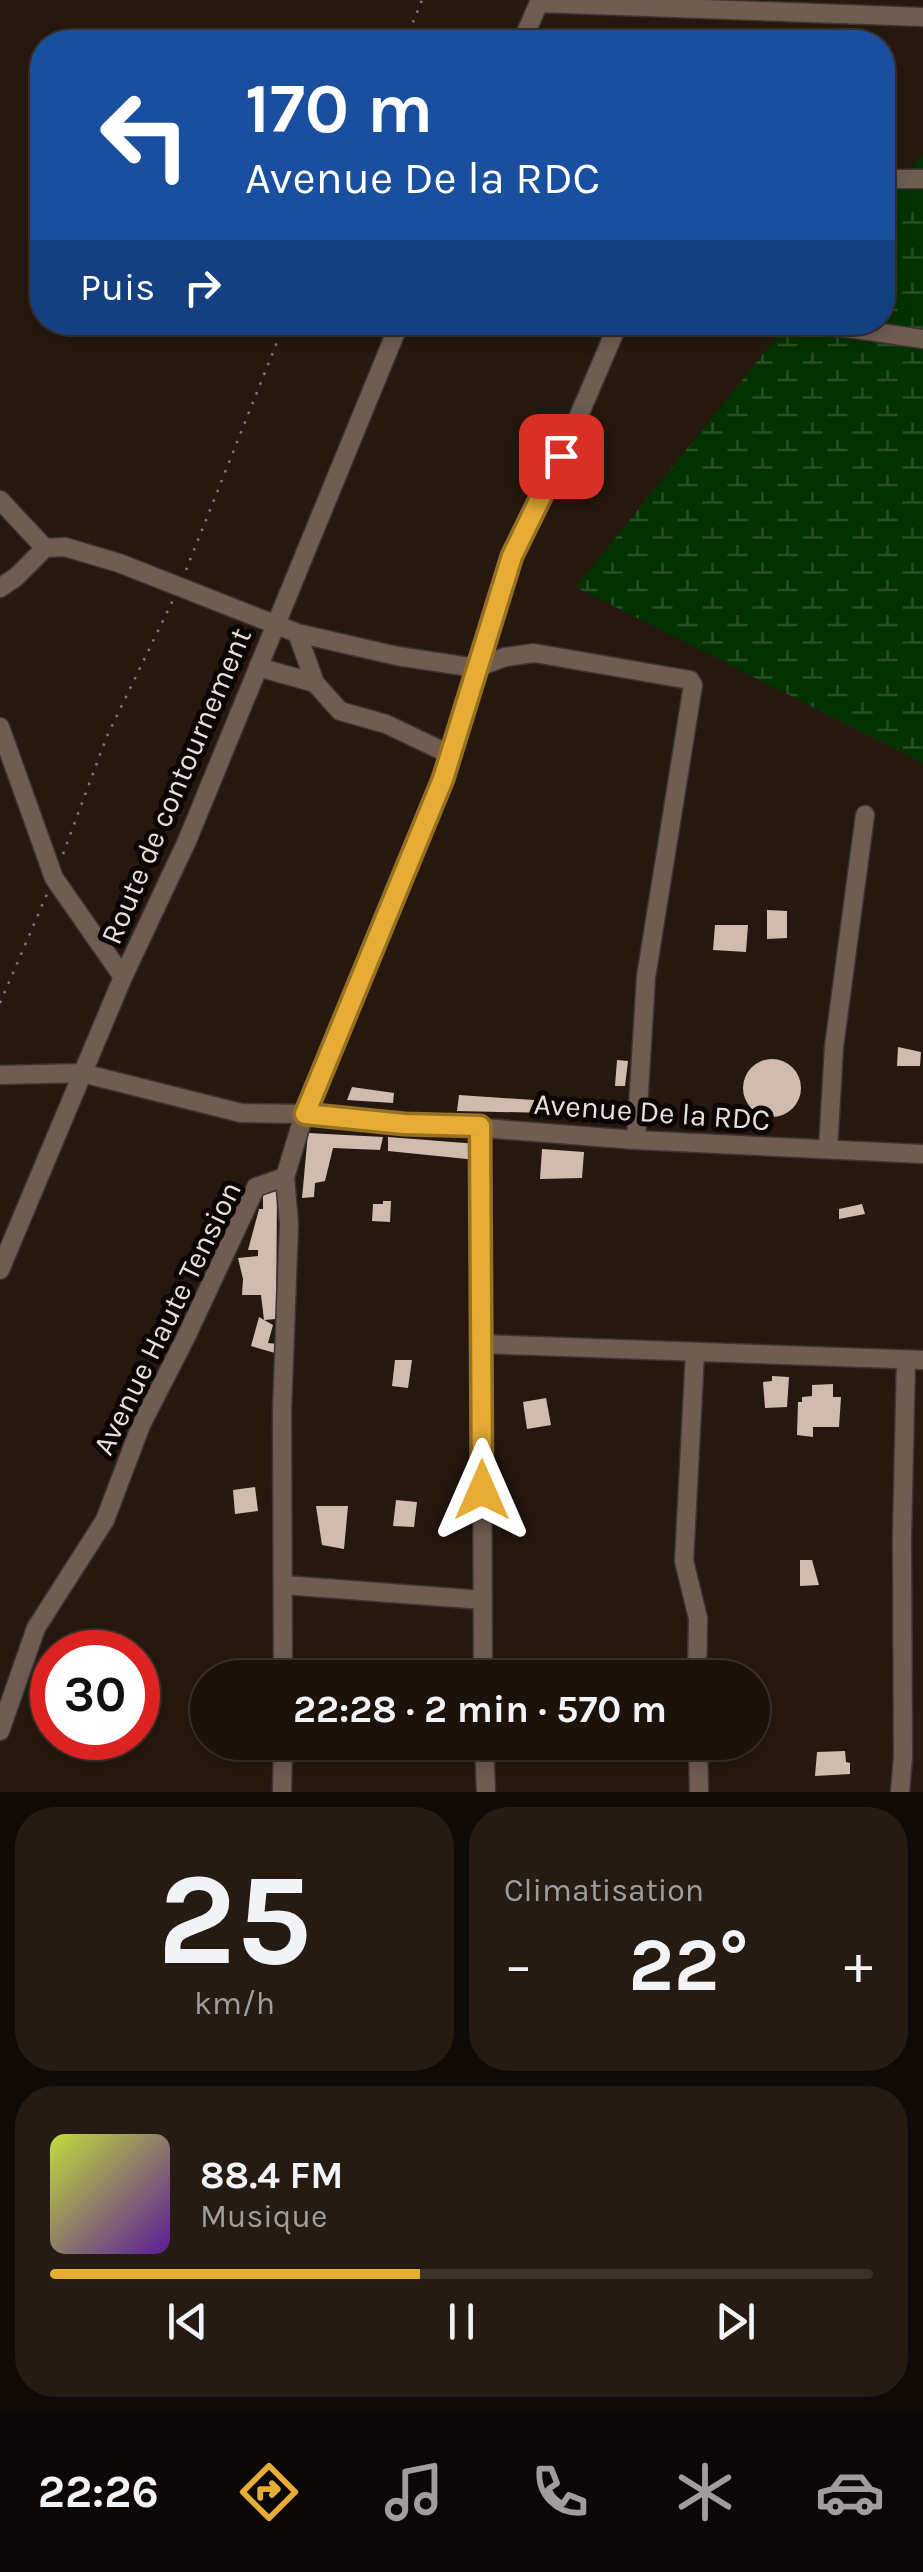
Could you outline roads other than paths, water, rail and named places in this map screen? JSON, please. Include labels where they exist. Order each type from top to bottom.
[{"type":"street","points":[[527,30],[539,1],[923,16]]},
{"type":"street","points":[[895,179],[923,179]]},
{"type":"street","name":"Route de contournement","points":[[0,1270],[123,977],[187,840],[395,335]]},
{"type":"street","name":"Avenue Haute Tension","points":[[0,1731],[36,1628],[105,1520],[140,1425],[186,1339],[256,1186],[286,1178],[305,1114],[451,755],[512,556],[547,490],[613,335]]},
{"type":"street","points":[[895,335],[923,339]]},
{"type":"street","points":[[0,500],[44,548]]},
{"type":"street","points":[[0,588],[44,548],[64,547],[297,634],[397,656],[476,668],[504,657],[534,653],[690,680],[693,685],[650,948],[636,1140]]},
{"type":"street","points":[[297,634],[315,683],[340,711],[386,724],[451,755]]},
{"type":"street","points":[[258,667],[315,683]]},
{"type":"street","points":[[0,727],[54,878],[123,977]]},
{"type":"street","points":[[828,1149],[834,1047],[865,815]]},
{"type":"street","name":"Avenue De la RDC","points":[[0,1075],[82,1073],[241,1113],[305,1114],[636,1140],[923,1154]]},
{"type":"street","points":[[480,1126],[483,1660]]},
{"type":"street","points":[[283,1660],[282,1411],[290,1224],[286,1178]]},
{"type":"street","points":[[482,1344],[914,1360],[902,1536],[904,1757],[900,1792]]},
{"type":"street","points":[[695,1354],[684,1561],[698,1618],[697,1660]]},
{"type":"street","points":[[284,1584],[483,1600]]},
{"type":"street","points":[[282,1760],[282,1792]]},
{"type":"street","points":[[485,1760],[486,1792]]},
{"type":"street","points":[[698,1760],[699,1792]]}]
